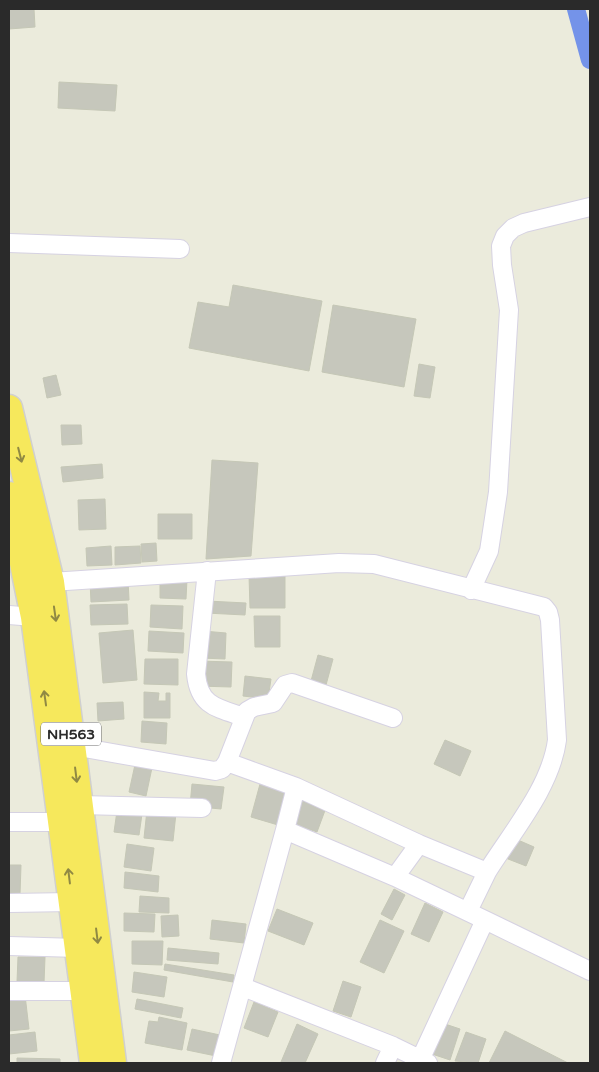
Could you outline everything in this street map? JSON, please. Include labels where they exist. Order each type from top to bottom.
[{"type":"highway","name":"NH563","points":[[9,408],[51,582],[73,746],[71,814],[72,902],[93,1063]]},
{"type":"highway","name":"NH563","points":[[9,494],[71,814],[113,1063]]},
{"type":"street","points":[[471,590],[489,550],[498,492],[509,310],[501,246],[505,236],[513,228],[524,223],[586,208]]},
{"type":"street","points":[[9,243],[180,249]]},
{"type":"street","points":[[51,582],[206,570],[339,563],[374,564],[471,590],[532,602],[544,607],[548,612],[556,707],[556,748],[547,778],[487,872],[468,911]]},
{"type":"street","points":[[206,570],[196,674],[197,687],[205,700],[215,708],[244,717]]},
{"type":"street","points":[[9,615],[34,617]]},
{"type":"street","points":[[73,746],[205,771],[222,769],[227,762],[244,717],[250,709],[273,703],[285,685],[292,683],[392,718]]},
{"type":"street","points":[[227,762],[296,787],[419,844],[487,872]]},
{"type":"street","points":[[221,1063],[296,787]]},
{"type":"street","points":[[9,822],[71,814],[202,808]]},
{"type":"street","points":[[285,830],[395,877],[590,971]]},
{"type":"street","points":[[395,877],[419,844]]},
{"type":"street","points":[[9,903],[72,902]]},
{"type":"street","points":[[243,987],[393,1046],[424,1062],[485,920]]},
{"type":"street","points":[[9,946],[78,948]]},
{"type":"street","points":[[9,991],[84,991]]},
{"type":"street","points":[[385,1063],[393,1046]]},
{"type":"building","points":[[9,9],[34,9],[35,27],[9,29]]},
{"type":"building","points":[[59,82],[117,85],[115,111],[58,108]]},
{"type":"building","points":[[233,285],[322,301],[309,371],[189,348],[198,302],[229,307]]},
{"type":"building","points":[[333,305],[416,319],[404,387],[322,372]]},
{"type":"building","points":[[419,364],[435,367],[430,398],[414,396]]},
{"type":"building","points":[[56,375],[61,395],[47,398],[43,378]]},
{"type":"building","points":[[61,425],[81,425],[82,444],[62,445]]},
{"type":"building","points":[[212,460],[258,463],[251,556],[206,559]]},
{"type":"building","points":[[102,464],[103,478],[63,482],[61,467]]},
{"type":"building","points":[[105,499],[106,529],[79,530],[78,500]]},
{"type":"building","points":[[158,514],[192,514],[192,539],[158,539]]},
{"type":"building","points":[[156,543],[157,561],[142,562],[141,544]]},
{"type":"building","points":[[111,546],[112,565],[87,566],[86,548]]},
{"type":"building","points":[[140,546],[141,563],[115,565],[115,547]]},
{"type":"building","points":[[249,575],[285,575],[285,608],[250,608]]},
{"type":"building","points":[[160,578],[187,579],[186,599],[160,598]]},
{"type":"building","points":[[128,580],[129,600],[91,602],[90,582]]},
{"type":"building","points":[[207,601],[246,603],[245,615],[206,613]]},
{"type":"building","points":[[127,604],[128,624],[91,625],[90,605]]},
{"type":"building","points":[[151,605],[183,606],[182,629],[150,627]]},
{"type":"building","points":[[254,616],[280,616],[280,647],[255,647]]},
{"type":"building","points":[[133,630],[137,680],[103,683],[99,633]]},
{"type":"building","points":[[149,631],[184,633],[183,653],[148,651]]},
{"type":"building","points":[[203,631],[226,633],[225,659],[201,658]]},
{"type":"building","points":[[318,655],[333,659],[326,685],[311,681]]},
{"type":"building","points":[[145,659],[178,659],[178,685],[144,684]]},
{"type":"building","points":[[198,661],[232,662],[231,687],[198,686]]},
{"type":"building","points":[[245,676],[271,679],[268,699],[243,696]]},
{"type":"building","points":[[144,692],[159,693],[158,701],[166,701],[166,693],[170,693],[170,718],[144,718]]},
{"type":"building","points":[[123,702],[124,719],[98,721],[97,703]]},
{"type":"building","points":[[142,721],[167,723],[166,744],[141,742]]},
{"type":"building","points":[[445,740],[471,751],[460,776],[434,764]]},
{"type":"building","points":[[136,760],[153,763],[146,796],[129,792]]},
{"type":"building","points":[[192,784],[224,787],[221,809],[190,806]]},
{"type":"building","points":[[260,784],[287,791],[278,825],[251,817]]},
{"type":"building","points":[[304,797],[327,805],[317,832],[294,824]]},
{"type":"building","points":[[147,810],[176,813],[173,841],[144,838]]},
{"type":"building","points":[[117,811],[142,814],[139,835],[114,832]]},
{"type":"building","points":[[511,837],[534,847],[526,866],[503,857]]},
{"type":"building","points":[[127,844],[154,848],[151,871],[124,867]]},
{"type":"building","points":[[9,865],[21,865],[20,894],[9,894]]},
{"type":"building","points":[[125,872],[159,876],[158,892],[124,888]]},
{"type":"building","points":[[394,889],[405,895],[392,920],[381,914]]},
{"type":"building","points":[[140,896],[169,898],[169,913],[139,912]]},
{"type":"building","points":[[425,903],[443,912],[429,942],[411,934]]},
{"type":"building","points":[[277,909],[313,923],[304,945],[268,931]]},
{"type":"building","points":[[124,913],[155,914],[154,932],[124,931]]},
{"type":"building","points":[[178,915],[179,936],[162,937],[161,916]]},
{"type":"building","points":[[212,920],[246,924],[244,943],[210,939]]},
{"type":"building","points":[[380,920],[404,931],[384,973],[360,962]]},
{"type":"building","points":[[132,941],[163,941],[162,965],[132,964]]},
{"type":"building","points":[[168,948],[219,953],[218,964],[167,960]]},
{"type":"building","points":[[18,957],[45,957],[44,983],[17,982]]},
{"type":"building","points":[[165,964],[234,975],[233,982],[164,970]]},
{"type":"building","points":[[134,972],[167,977],[164,997],[132,992]]},
{"type":"building","points":[[343,981],[361,987],[351,1017],[333,1011]]},
{"type":"building","points":[[25,995],[29,1029],[9,1031],[9,997]]},
{"type":"building","points":[[137,999],[183,1008],[181,1018],[135,1009]]},
{"type":"building","points":[[254,1002],[278,1012],[268,1037],[244,1028]]},
{"type":"building","points":[[159,1017],[187,1023],[182,1050],[145,1043],[149,1021],[158,1022]]},
{"type":"building","points":[[439,1022],[460,1029],[450,1060],[429,1053]]},
{"type":"building","points":[[297,1024],[318,1034],[305,1063],[281,1062]]},
{"type":"building","points":[[192,1029],[220,1035],[216,1056],[187,1050]]},
{"type":"building","points":[[505,1031],[568,1063],[489,1063]]},
{"type":"building","points":[[35,1032],[37,1051],[9,1054],[9,1035]]},
{"type":"building","points":[[466,1032],[486,1039],[478,1063],[455,1061]]},
{"type":"building","points":[[17,1058],[60,1059],[60,1063],[17,1063]]},
{"type":"waterway","points":[[576,9],[590,60]]}]
